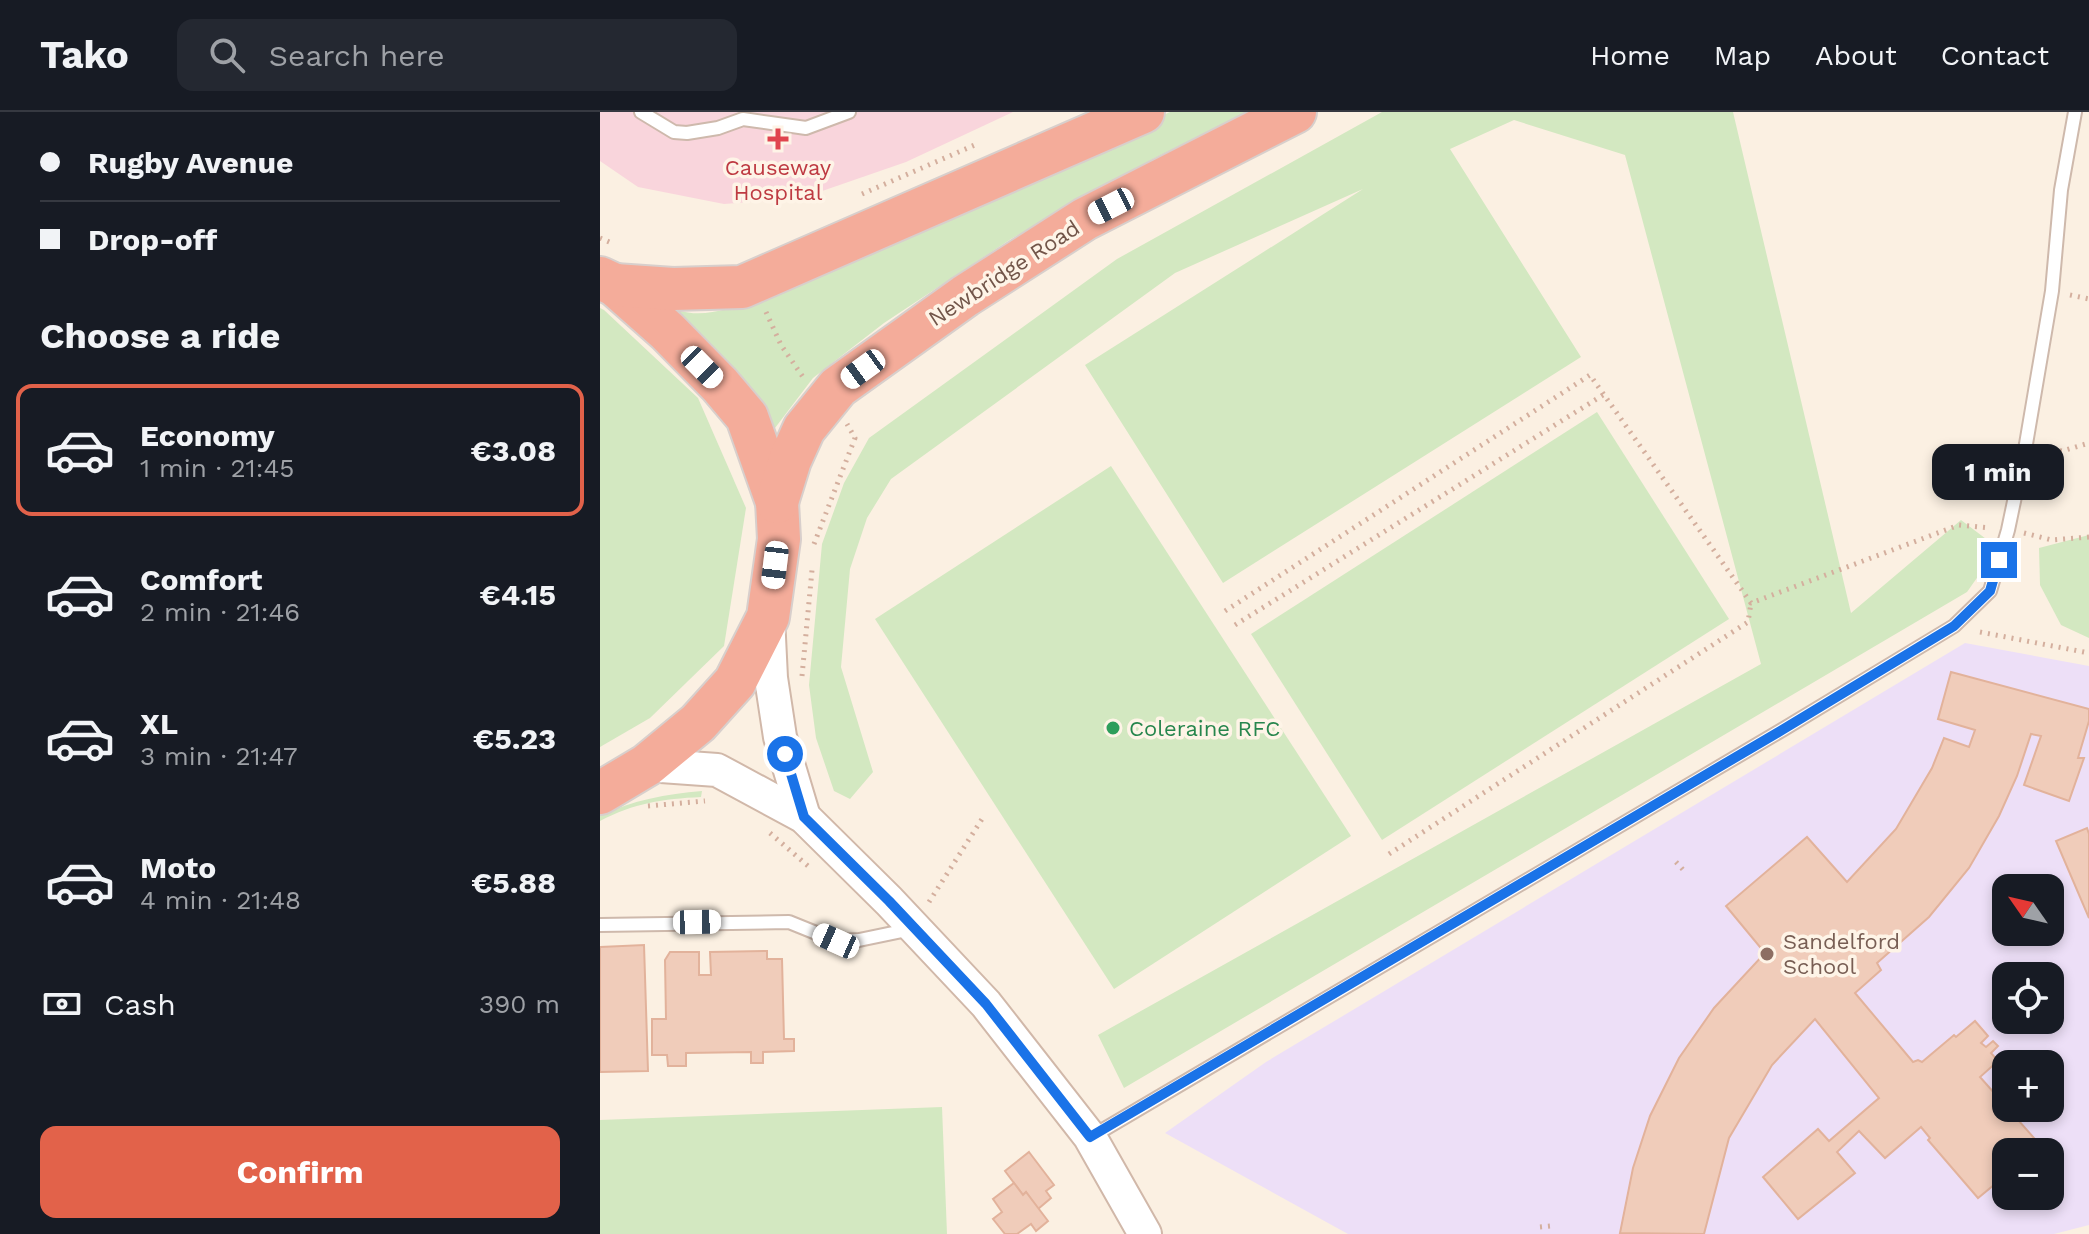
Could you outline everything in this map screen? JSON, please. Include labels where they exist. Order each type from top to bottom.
[{"type":"highway","points":[[607,282],[673,289],[742,287],[1143,112]]},
{"type":"highway","name":"Newbridge Road","points":[[777,502],[804,429],[838,387],[965,296],[1085,219],[1295,112]]},
{"type":"highway","points":[[600,793],[647,765],[698,723],[735,682],[768,617],[779,539],[777,502],[747,417],[667,331],[607,282]]},
{"type":"street","points":[[768,617],[771,678],[780,737],[804,817]]},
{"type":"street","points":[[647,765],[717,770],[804,817],[920,918],[1090,1137],[1145,1234]]},
{"type":"lane","points":[[641,112],[674,132],[687,133],[718,128],[743,119],[806,128],[849,112]]},
{"type":"lane","points":[[1090,1137],[1954,626],[1990,591],[2008,530],[2026,444],[2052,291],[2061,190],[2075,112]]},
{"type":"lane","points":[[600,925],[789,922],[836,941],[859,940],[920,918]]},
{"type":"path","points":[[761,300],[781,345],[806,382]]},
{"type":"path","points":[[1225,611],[1590,375],[1751,603],[1748,622],[1389,854]]},
{"type":"path","points":[[1235,625],[1603,395]]},
{"type":"path","points":[[814,544],[855,438]]},
{"type":"path","points":[[2026,444],[2062,451],[2089,443]]},
{"type":"path","points":[[1751,603],[1959,525],[2008,530],[2052,540],[2089,537]]},
{"type":"path","points":[[801,684],[813,559]]},
{"type":"path","points":[[1980,632],[2089,653]]},
{"type":"path","points":[[644,807],[709,801]]},
{"type":"path","points":[[920,918],[982,819]]},
{"type":"path","points":[[1676,862],[1686,873]]},
{"type":"path","points":[[1540,1227],[1550,1226]]},
{"type":"shaded area","name":"Causeway Hospital","points":[[600,112],[1013,112],[906,162],[802,198],[724,204],[638,187],[600,161]]},
{"type":"shaded area","name":"Sandelford School","points":[[1965,643],[2089,666],[2089,1225],[2054,1234],[1348,1234],[1165,1133],[1266,1062]]},
{"type":"green space","points":[[1170,112],[1246,112],[1151,160],[1011,239],[884,323],[813,378],[775,428],[753,391],[677,310],[707,313],[754,300]]},
{"type":"green space","points":[[1382,112],[1733,112],[1851,613],[1961,520],[1998,548],[1967,592],[1124,1088],[1098,1035],[1761,664],[1625,155],[1514,120],[1450,149],[1581,357],[1223,583],[1085,365],[1363,189],[1175,273],[891,479],[867,518],[850,569],[841,667],[873,772],[850,799],[834,791],[816,738],[809,685],[822,544],[844,483],[869,438],[1117,259]]},
{"type":"green space","points":[[600,308],[698,398],[746,508],[724,646],[650,718],[600,747]]},
{"type":"green space","points":[[1597,412],[1729,619],[1382,840],[1251,634]]},
{"type":"green space","name":"Coleraine RFC","points":[[1111,466],[1351,836],[1114,989],[875,619]]},
{"type":"green space","points":[[2089,535],[2089,638],[2061,625],[2040,585],[2039,548]]},
{"type":"green space","points":[[702,791],[701,797],[649,803],[600,821],[600,816],[637,802]]},
{"type":"green space","points":[[942,1107],[947,1234],[600,1234],[600,1120]]},
{"type":"building","name":"Sandelford School","points":[[1951,672],[2089,709],[2089,721],[2078,758],[2084,758],[2069,801],[2024,785],[2041,736],[2031,734],[1999,816],[1969,868],[1929,917],[1877,963],[1881,970],[1855,993],[1913,1062],[1922,1062],[1975,1021],[1988,1036],[1981,1043],[1986,1047],[1993,1041],[1998,1046],[1991,1053],[1992,1066],[1980,1077],[1992,1091],[1992,1122],[2020,1122],[2034,1138],[1992,1138],[1992,1186],[1978,1198],[1928,1140],[1930,1138],[1921,1127],[1885,1158],[1859,1131],[1837,1152],[1855,1173],[1798,1219],[1763,1177],[1818,1129],[1829,1141],[1879,1098],[1815,1019],[1772,1065],[1729,1138],[1704,1234],[1620,1233],[1633,1168],[1650,1116],[1679,1058],[1714,1008],[1765,953],[1726,906],[1807,837],[1847,882],[1896,829],[1932,768],[1944,738],[1969,747],[1975,730],[1938,719]]},
{"type":"building","points":[[2087,828],[2089,834],[2089,918],[2056,841]]},
{"type":"building","points":[[644,945],[648,1071],[600,1072],[600,947]]},
{"type":"building","points":[[767,951],[767,959],[782,959],[784,1039],[794,1039],[794,1051],[763,1052],[763,1063],[751,1063],[751,1052],[686,1053],[686,1066],[668,1066],[667,1055],[652,1055],[652,1019],[666,1019],[665,960],[670,952],[699,952],[699,975],[711,975],[710,952]]},
{"type":"building","points":[[1029,1152],[1054,1185],[1046,1191],[1051,1198],[1038,1209],[1005,1171]]},
{"type":"building","points":[[1014,1183],[1023,1195],[1026,1192],[1048,1221],[1036,1231],[1031,1224],[1017,1234],[1005,1234],[993,1219],[1002,1212],[993,1199]]},
{"type":"place","name":"Causeway Hospital","points":[[778,139]]},
{"type":"place","name":"Coleraine RFC","points":[[1113,728]]},
{"type":"place","name":"Sandelford School","points":[[1767,954]]},
{"type":"route","points":[[785,754],[804,817],[986,1004],[1090,1137],[1954,626],[1990,591],[1999,560]]}]
